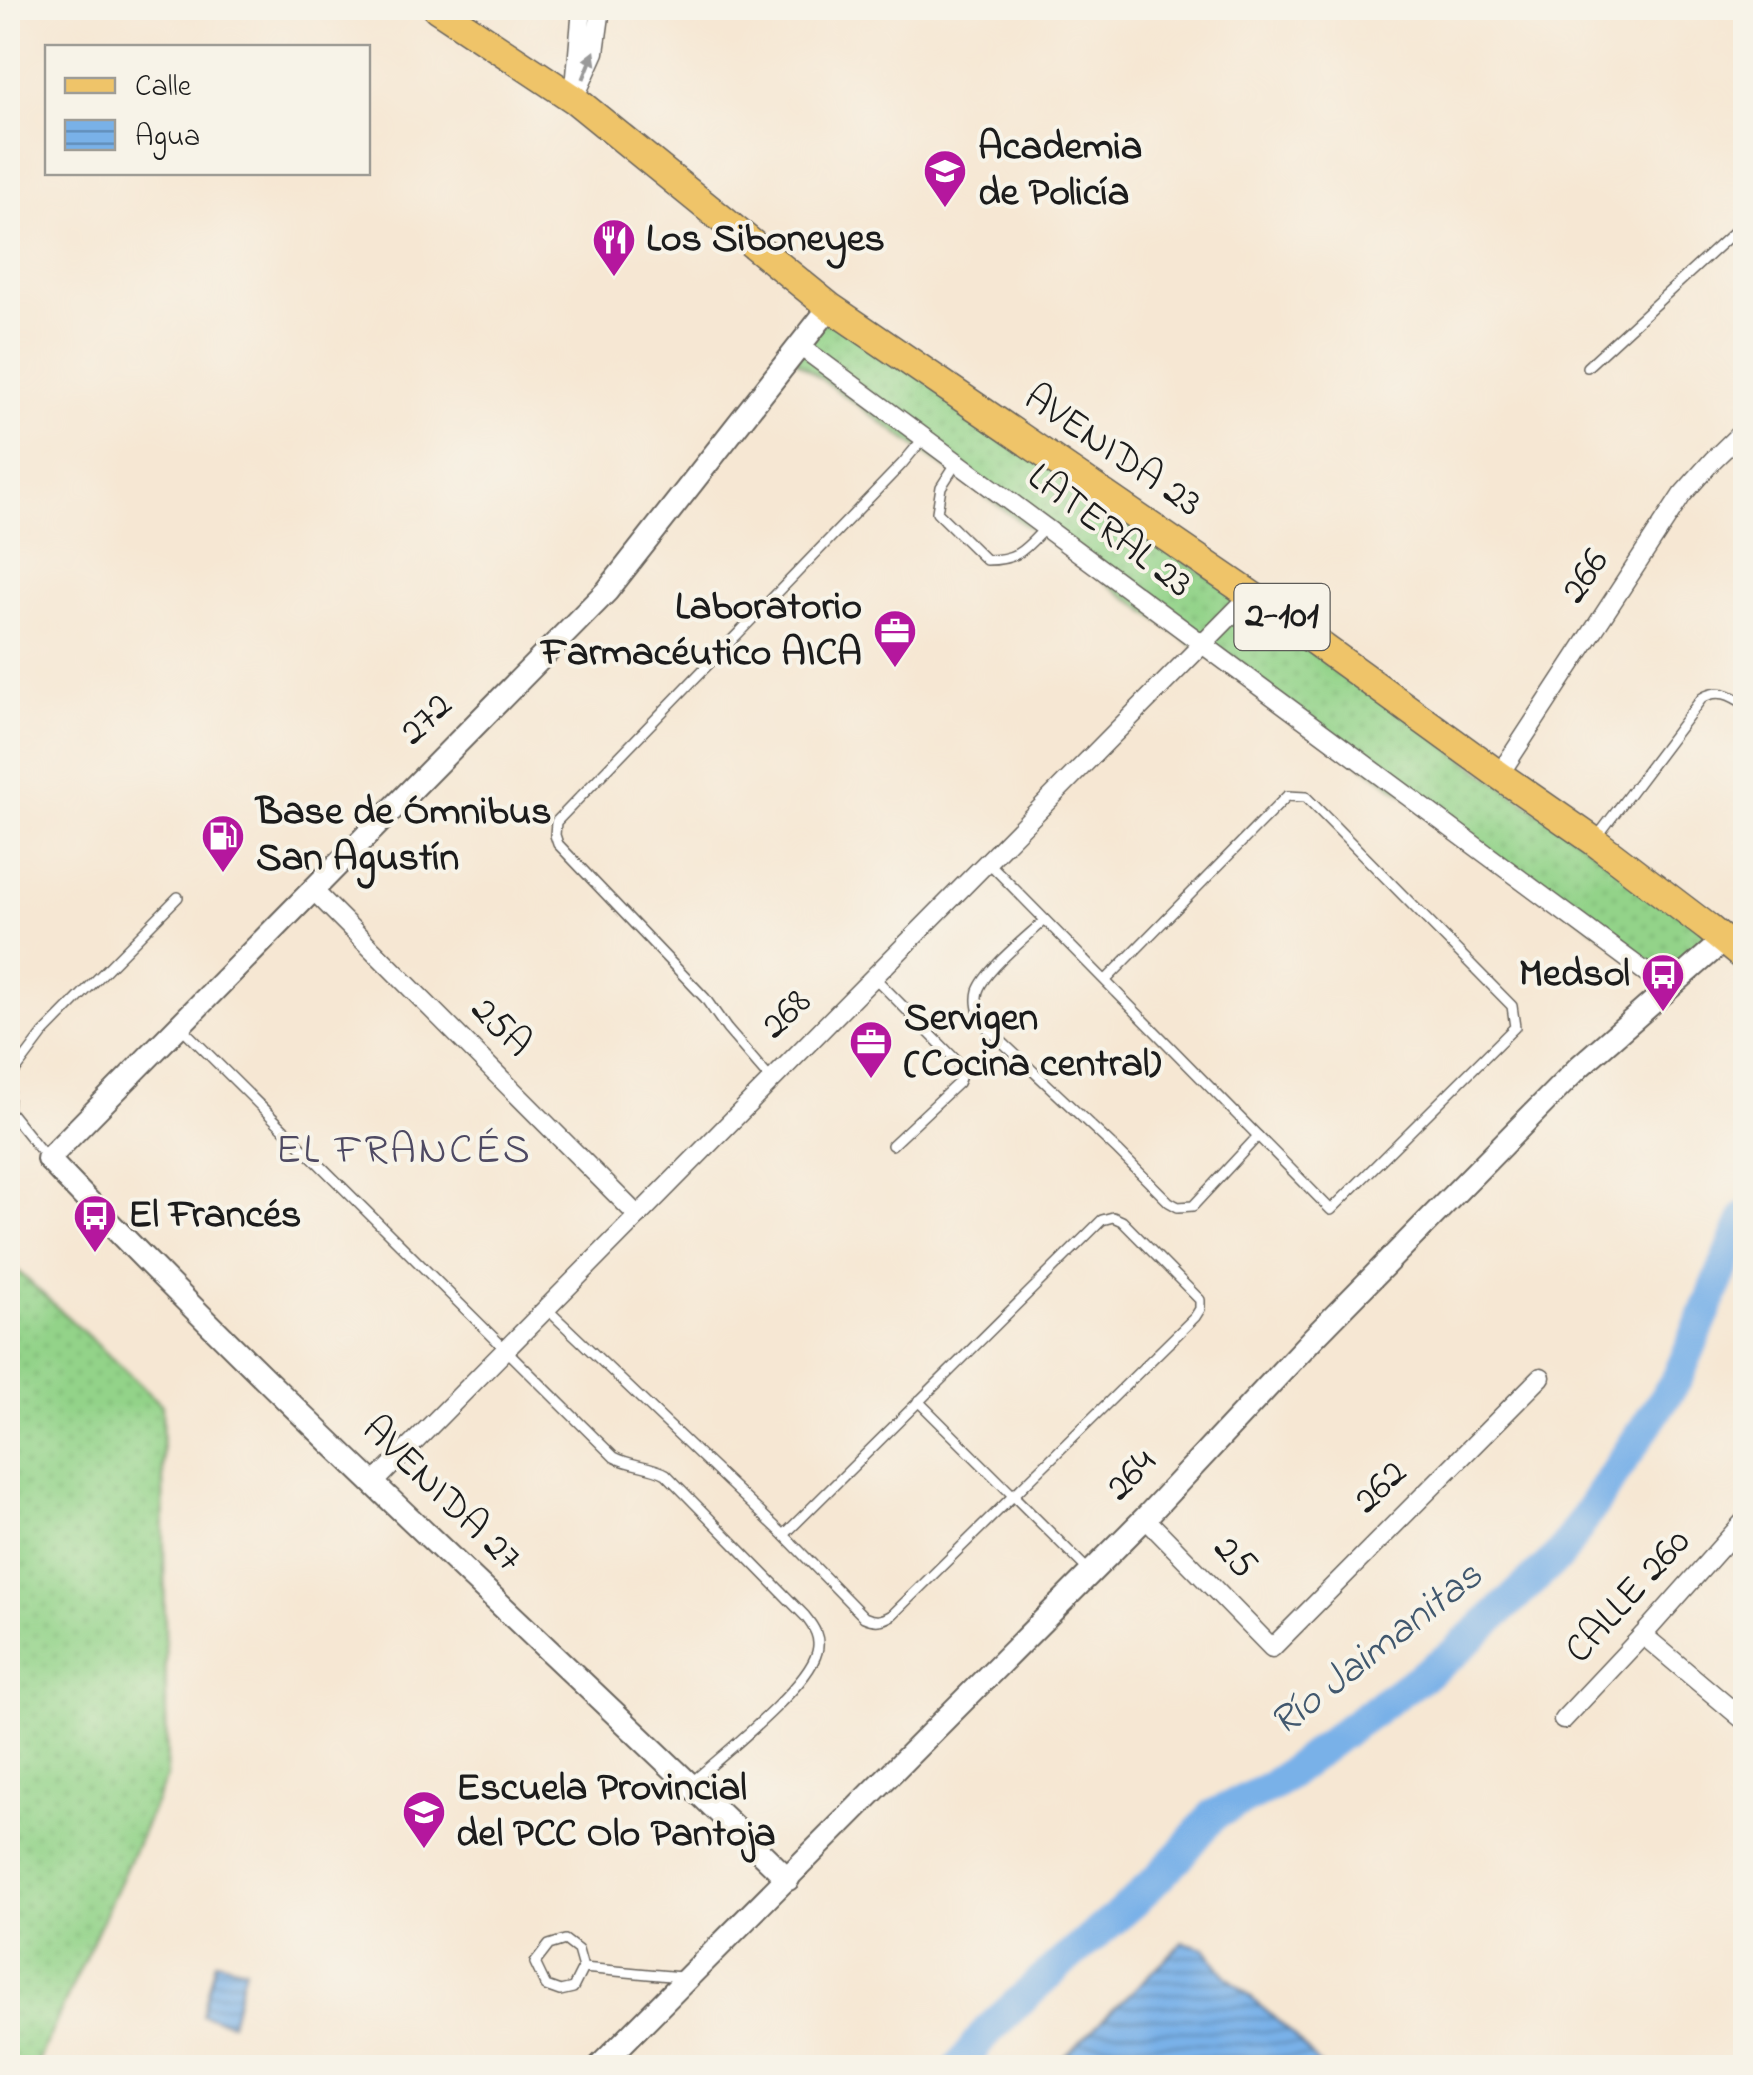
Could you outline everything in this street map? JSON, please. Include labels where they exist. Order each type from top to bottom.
[{"type":"main road","name":"AVENIDA 23","points":[[437,8],[574,99],[830,307],[1251,595],[1594,842],[1746,959]]},
{"type":"street","points":[[574,99],[582,8]]},
{"type":"street","points":[[574,99],[595,52],[601,8]]},
{"type":"street","name":"272","points":[[48,1159],[607,591],[830,307]]},
{"type":"street","name":"LATERAL 23","points":[[800,346],[1667,988]]},
{"type":"street","name":"266","points":[[1499,775],[1682,495],[1746,428]]},
{"type":"street","name":"268","points":[[374,1484],[1251,595]]},
{"type":"street","name":"25A","points":[[313,890],[638,1216]]},
{"type":"street","name":"264","points":[[598,2068],[1146,1518],[1313,1338],[1580,1066],[1724,940]]},
{"type":"street","name":"AVENIDA 27","points":[[48,1159],[374,1484],[788,1879]]},
{"type":"street","name":"262","points":[[1272,1648],[1541,1378]]},
{"type":"street","name":"25","points":[[1146,1518],[1272,1648]]},
{"type":"street","name":"CALLE 260","points":[[1563,1720],[1746,1519]]},
{"type":"street","points":[[1643,1635],[1746,1722]]},
{"type":"lane","points":[[1587,367],[1746,221]]},
{"type":"lane","points":[[772,1081],[705,998],[558,844],[556,822],[924,438]]},
{"type":"lane","points":[[957,462],[942,487],[937,512],[986,560],[1004,560],[1020,554],[1046,528]]},
{"type":"lane","points":[[1594,842],[1702,698],[1719,692],[1746,705]]},
{"type":"lane","points":[[988,862],[1332,1210],[1515,1027],[1512,1006],[1306,797],[1286,796],[1106,980]]},
{"type":"lane","points":[[48,1159],[8,1110],[10,1078],[42,1034],[178,897]]},
{"type":"lane","points":[[1046,920],[990,972],[978,991],[977,1008],[982,1023],[1174,1206],[1192,1206],[1258,1136]]},
{"type":"lane","points":[[874,977],[961,1069],[958,1083],[892,1145]]},
{"type":"lane","points":[[179,1025],[614,1457],[666,1474],[806,1616],[818,1638],[808,1673],[690,1784]]},
{"type":"lane","points":[[547,1308],[864,1617],[879,1621],[892,1615],[1195,1317],[1200,1300],[1122,1221],[1112,1217],[1102,1220],[784,1535]]},
{"type":"lane","points":[[918,1401],[1091,1573]]},
{"type":"lane","points":[[565,1940],[578,1950],[583,1968],[572,1988],[560,1991],[546,1986],[535,1963],[550,1944],[565,1940]]},
{"type":"lane","points":[[583,1968],[688,1978]]},
{"type":"green space","points":[[830,307],[1721,941],[1674,985],[1202,651],[795,360]]},
{"type":"green space","points":[[8,1262],[162,1405],[167,1777],[37,2064],[30,2067],[8,2067]]},
{"type":"water","points":[[1183,1942],[1205,1948],[1224,1974],[1289,2031],[1322,2067],[1054,2067]]},
{"type":"water","points":[[216,1961],[245,1968],[231,2023],[202,2015]]},
{"type":"waterway","name":"Río Jaimanitas","points":[[959,2068],[988,2030],[1133,1903],[1213,1815],[1272,1786],[1453,1654],[1560,1555],[1677,1379],[1746,1216]]},
{"type":"place","name":"Academia de Policía","points":[[945,209]]},
{"type":"place","name":"Los Siboneyes","points":[[614,278]]},
{"type":"place","name":"Laboratorio Farmacéutico AICA","points":[[895,669]]},
{"type":"place","name":"Base de Ómnibus San Agustín","points":[[223,874]]},
{"type":"place","name":"Medsol","points":[[1663,1013]]},
{"type":"place","name":"Servigen (Cocina central)","points":[[871,1080]]},
{"type":"place","name":"El Francés","points":[[95,1254]]},
{"type":"place","name":"Escuela Provincial del PCC Olo Pantoja","points":[[424,1850]]},
{"type":"district","name":"EL FRANCÉS","points":[[404,1151]]}]
